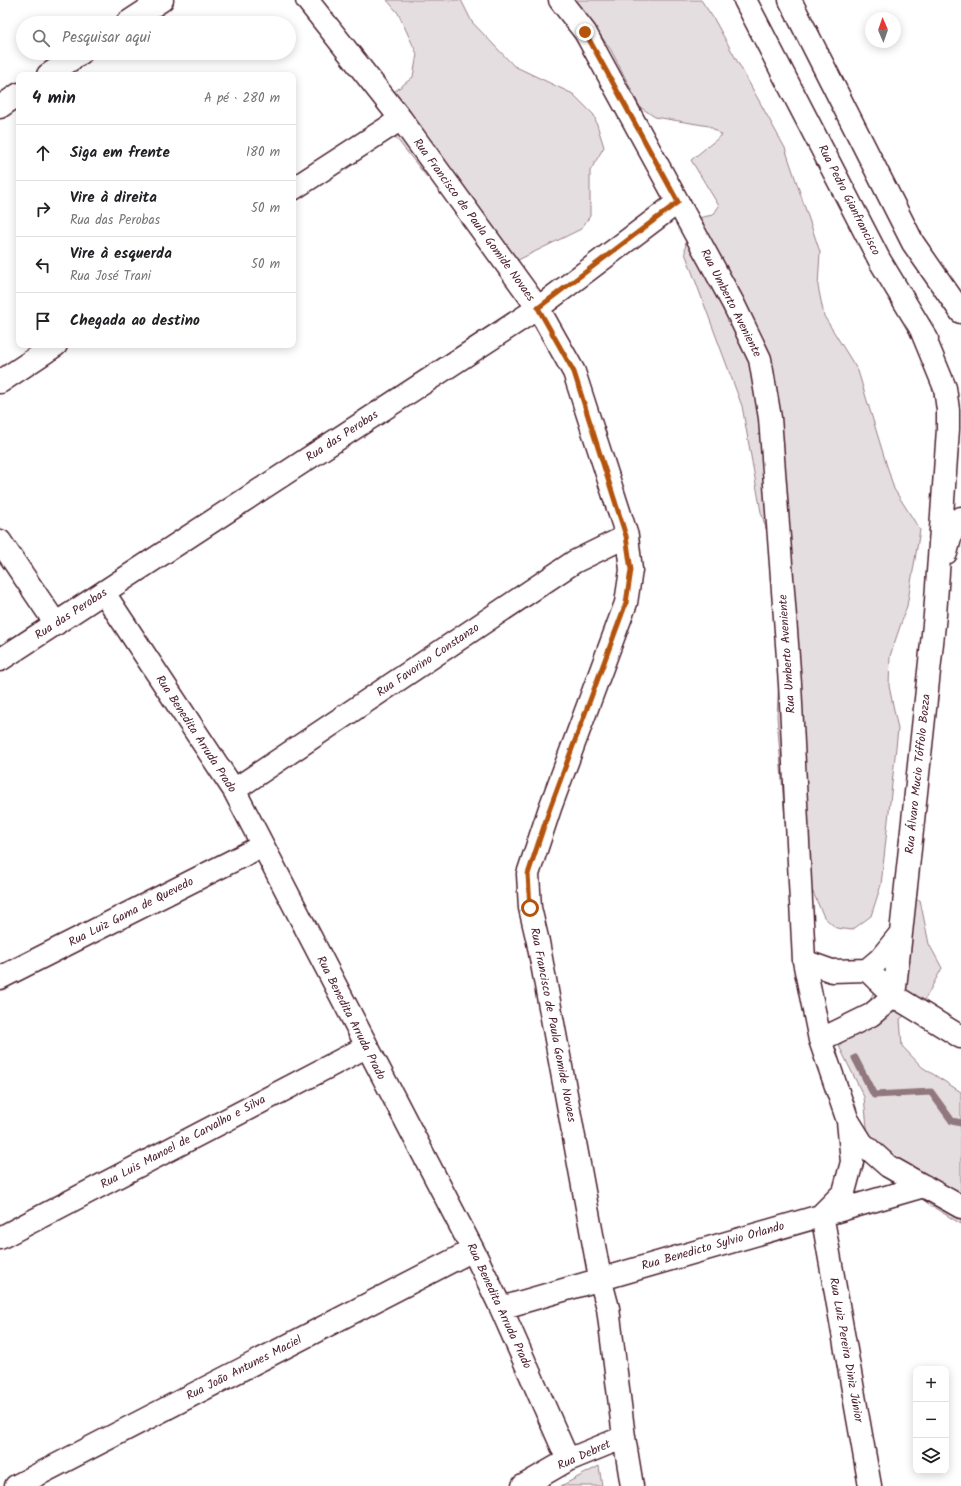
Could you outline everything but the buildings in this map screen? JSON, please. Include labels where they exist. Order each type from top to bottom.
[{"type":"street","points":[[138,16],[162,0]]},
{"type":"street","name":"Rua Francisco de Paula Gomide Novaes","points":[[306,0],[401,119],[538,308],[574,372],[626,536],[631,570],[626,603],[550,808],[528,874],[530,908],[540,950],[600,1278],[608,1308],[624,1437],[632,1486]]},
{"type":"street","name":"Rua Umberto Aveniente","points":[[560,0],[585,32],[733,303],[760,359],[770,418],[790,684],[804,961],[820,1040],[848,1121],[862,1143],[888,1166],[961,1207]]},
{"type":"street","name":"Rua Pedro Gianfrancisco","points":[[745,0],[880,261],[961,395]]},
{"type":"street","points":[[790,0],[913,243],[961,312]]},
{"type":"street","points":[[53,72],[71,60]]},
{"type":"street","points":[[0,107],[16,96]]},
{"type":"street","points":[[296,188],[401,119]]},
{"type":"street","name":"Rua das Perobas","points":[[0,660],[538,308],[678,202]]},
{"type":"street","name":"Rua Álvaro Mucio Tóffolo Bozza","points":[[894,996],[935,615],[948,429],[948,410],[945,388],[920,327]]},
{"type":"street","points":[[0,382],[51,348]]},
{"type":"street","name":"Rua Álvaro Mucio Tóffolo Bozza","points":[[935,615],[945,554],[952,531],[961,518]]},
{"type":"street","name":"Rua Favorino Constanzo","points":[[234,790],[574,562],[626,536]]},
{"type":"street","points":[[0,540],[56,624]]},
{"type":"street","name":"Rua Benedita Arruda Prado","points":[[104,593],[234,790],[502,1308],[568,1460]]},
{"type":"street","name":"Rua Luiz Gama de Quevedo","points":[[0,978],[262,846]]},
{"type":"street","points":[[804,961],[832,971],[867,970],[880,959],[901,933]]},
{"type":"street","points":[[867,970],[894,996],[961,1037]]},
{"type":"street","points":[[820,1040],[870,1015],[894,996]]},
{"type":"street","name":"Rua Luis Manoel de Carvalho e Silva","points":[[0,1238],[366,1046]]},
{"type":"street","name":"Rua Umberto Aveniente","points":[[822,1214],[844,1192],[852,1162],[848,1121]]},
{"type":"street","name":"Rua Benedicto Sylvio Orlando","points":[[502,1308],[600,1278],[924,1186]]},
{"type":"street","name":"Rua Luiz Pereira Diniz Júnior","points":[[822,1214],[870,1486]]},
{"type":"street","name":"Rua João Antunes Maciel","points":[[16,1486],[473,1250]]},
{"type":"street","name":"Rua Debret","points":[[523,1486],[568,1460],[624,1437]]},
{"type":"shaded area","points":[[387,0],[461,0],[472,22],[514,66],[573,94],[594,115],[604,147],[590,171],[590,216],[581,229],[514,262],[472,206],[426,176],[393,134],[385,99],[413,77],[417,54],[398,13]]},
{"type":"shaded area","points":[[575,0],[701,0],[714,19],[785,148],[820,252],[818,286],[824,316],[858,371],[894,489],[920,530],[907,606],[890,656],[889,686],[898,729],[881,885],[871,916],[852,930],[836,928],[824,917],[786,832],[777,716],[784,588],[761,512],[742,406],[685,253],[687,220],[713,215],[719,206],[691,160],[722,135],[709,126],[655,117],[640,107],[611,50]]},
{"type":"shaded area","points":[[912,900],[920,900],[929,944],[942,968],[924,1001],[900,1019],[902,1046],[922,1067],[961,1092],[961,1224],[930,1205],[888,1172],[869,1147],[864,1097],[839,1046],[866,1010]]},
{"type":"shaded area","points":[[599,1466],[602,1486],[561,1486]]},
{"type":"waterway","points":[[855,1058],[874,1095],[931,1092],[952,1121],[961,1123]]},
{"type":"route","points":[[530,908],[528,874],[550,808],[626,603],[631,570],[626,536],[574,372],[538,308],[678,202],[585,32]]}]
